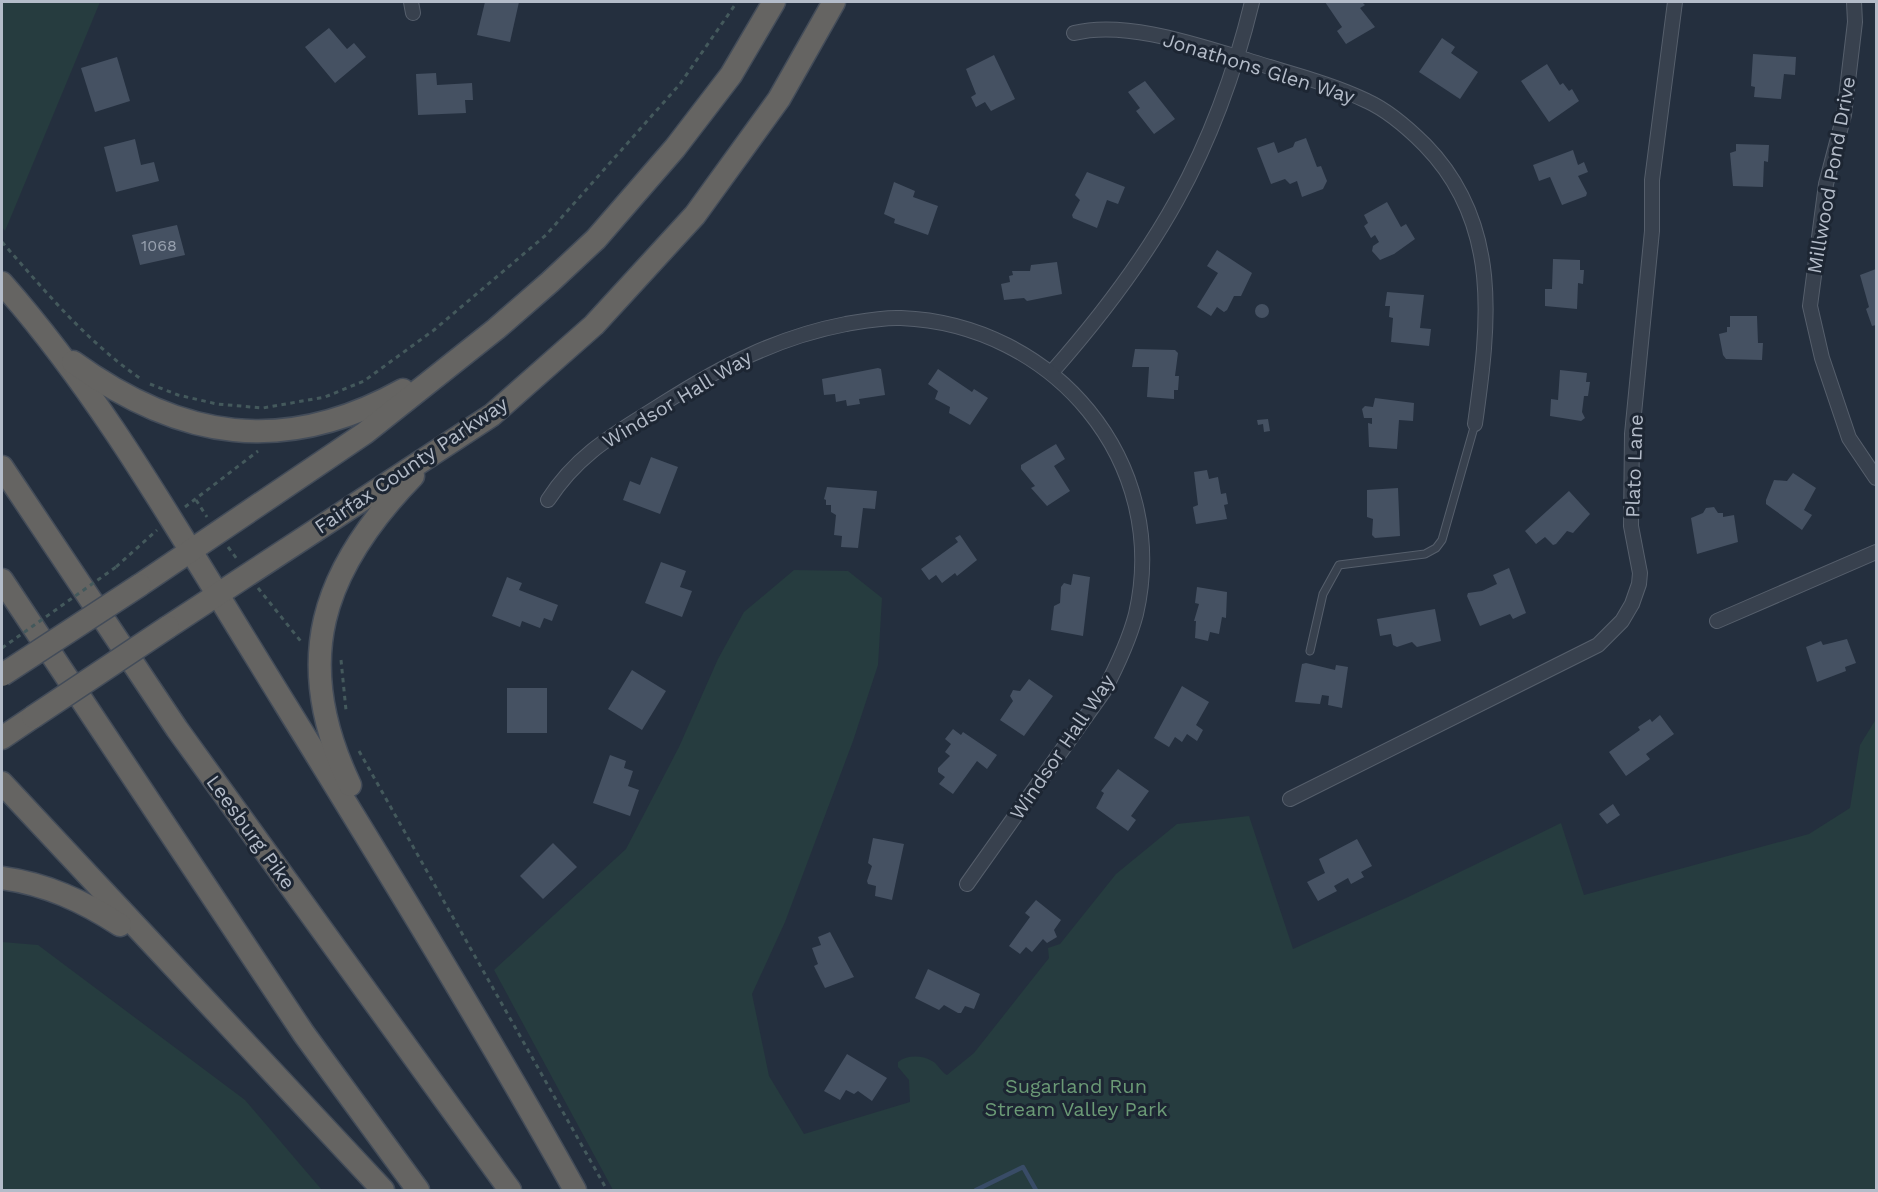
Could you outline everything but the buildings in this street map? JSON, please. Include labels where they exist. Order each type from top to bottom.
[{"type":"highway","points":[[2,675],[365,433],[496,329],[596,239],[702,114],[731,75],[774,2]]},
{"type":"highway","name":"Fairfax County Parkway","points":[[2,738],[492,415],[594,325],[695,214],[779,99],[834,2]]},
{"type":"highway","points":[[2,283],[50,341],[170,516],[414,912],[575,1191]]},
{"type":"highway","points":[[50,341],[98,380],[154,410],[186,421],[218,428],[277,432],[330,423],[358,412],[454,362]]},
{"type":"highway","points":[[414,912],[336,756],[321,701],[319,652],[329,603],[358,540],[414,475],[492,415]]},
{"type":"highway","name":"Leesburg Pike","points":[[2,467],[177,729],[510,1191]]},
{"type":"highway","points":[[2,580],[304,1034],[418,1191]]},
{"type":"highway","points":[[2,783],[383,1191]]},
{"type":"highway","points":[[2,878],[43,886],[93,908],[171,965]]},
{"type":"street","points":[[1052,372],[1144,256],[1175,207],[1213,130],[1239,58],[1252,2]]},
{"type":"street","name":"Plato Lane","points":[[1290,799],[1598,645],[1622,621],[1632,604],[1640,573],[1631,526],[1629,489],[1632,434],[1652,231],[1652,180],[1675,2]]},
{"type":"street","name":"Millwood Pond Drive","points":[[1854,2],[1855,22],[1844,114],[1826,184],[1810,306],[1822,358],[1849,438],[1876,478]]},
{"type":"street","name":"Jonathons Glen Way","points":[[1074,33],[1105,28],[1129,29],[1239,58],[1336,88],[1369,101],[1414,134],[1435,155],[1454,182],[1468,211],[1485,270],[1487,299],[1475,424]]},
{"type":"street","name":"Windsor Hall Way","points":[[548,500],[563,476],[585,454],[709,374],[780,341],[821,329],[899,317],[930,320],[993,338],[1023,353],[1052,372],[1073,391],[1103,429],[1122,465],[1131,493],[1142,552],[1136,612],[1119,661],[1104,691],[967,884]]},
{"type":"street","points":[[1717,621],[1876,552]]},
{"type":"lane","name":"Jonathons Glen Way","points":[[1310,651],[1323,594],[1339,565],[1425,554],[1436,548],[1445,529],[1475,424]]},
{"type":"path","points":[[2,242],[82,331],[144,381],[178,395],[242,408],[282,406],[325,397],[364,381],[434,330],[546,235],[680,84],[737,2]]},
{"type":"path","points":[[2,648],[116,567],[170,516],[196,500],[259,450],[277,432],[282,406]]},
{"type":"path","points":[[196,500],[248,574],[306,649],[336,656],[340,660],[347,714]]},
{"type":"path","points":[[356,745],[384,800],[429,873],[607,1191]]},
{"type":"green space","points":[[2,2],[100,2],[5,231],[2,227]]},
{"type":"green space","name":"Sugarland Run Stream Valley Park","points":[[794,570],[848,571],[882,598],[878,665],[853,741],[785,922],[752,994],[769,1076],[804,1134],[910,1102],[909,1080],[898,1067],[898,1062],[906,1058],[928,1059],[947,1075],[974,1053],[1049,958],[1048,948],[1060,944],[1116,874],[1177,824],[1249,816],[1293,949],[1402,900],[1561,823],[1584,895],[1809,834],[1850,808],[1860,745],[1876,719],[1876,1190],[613,1190],[494,970],[626,849],[679,747],[718,659],[744,612]]},
{"type":"green space","points":[[2,942],[38,945],[245,1100],[322,1190],[2,1190]]},
{"type":"waterway","points":[[976,1190],[1023,1167],[1036,1190]]}]
